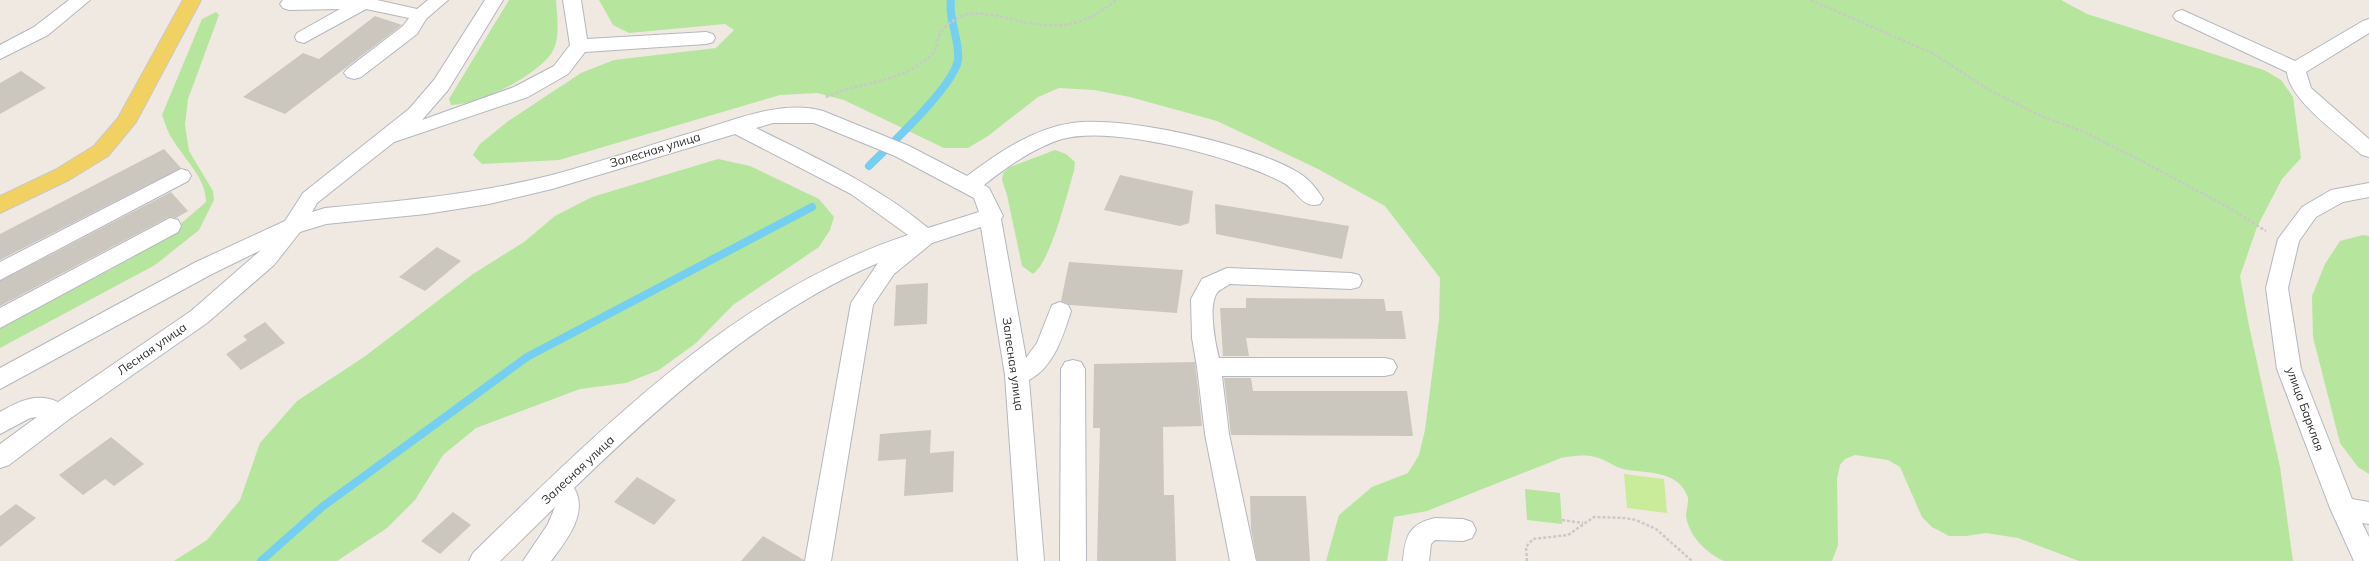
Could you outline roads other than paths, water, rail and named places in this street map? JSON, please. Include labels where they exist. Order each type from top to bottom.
[{"type":"main road","points":[[0,205],[62,175],[101,151],[126,122],[192,0]]},
{"type":"street","points":[[0,53],[41,31],[81,0]]},
{"type":"street","points":[[354,73],[410,30],[420,15],[439,0]]},
{"type":"street","name":"Лесная улица","points":[[0,458],[60,413],[199,317],[266,259],[286,237],[310,198],[416,114],[441,85],[494,0]]},
{"type":"street","points":[[385,140],[521,92],[561,70],[579,46],[572,0]]},
{"type":"street","points":[[289,4],[368,2],[420,15]]},
{"type":"street","points":[[304,37],[368,2]]},
{"type":"street","points":[[2182,16],[2296,69]]},
{"type":"street","points":[[2296,69],[2369,25]]},
{"type":"street","points":[[579,46],[706,38]]},
{"type":"street","points":[[2296,69],[2297,79],[2303,92],[2369,150]]},
{"type":"street","name":"Залесная улица","points":[[0,379],[204,268],[291,227],[325,216],[426,206],[496,195],[552,182],[735,126],[773,116],[816,116],[902,151],[982,193],[992,216],[1017,375],[1031,561]]},
{"type":"street","points":[[735,126],[870,195],[904,218],[925,237],[886,268],[862,303],[818,561]]},
{"type":"street","points":[[969,185],[1005,158],[1032,143],[1071,130],[1097,128],[1158,137],[1243,158],[1292,178],[1313,199]]},
{"type":"street","points":[[0,272],[181,176]]},
{"type":"street","name":"улица Барклая","points":[[2367,561],[2343,508],[2289,369],[2277,288],[2289,239],[2309,212],[2338,195],[2369,190]]},
{"type":"street","name":"Залесная улица","points":[[482,561],[558,487],[710,354],[786,301],[830,276],[873,256],[925,237],[992,216]]},
{"type":"street","points":[[0,318],[170,226]]},
{"type":"street","points":[[1243,561],[1217,434],[1209,367],[1203,338],[1202,299],[1210,285],[1227,276],[1351,281]]},
{"type":"street","points":[[1017,375],[1031,368],[1040,359],[1054,330],[1060,311]]},
{"type":"street","points":[[1209,367],[1385,367]]},
{"type":"street","points":[[1073,369],[1073,561]]},
{"type":"street","points":[[0,424],[25,409],[44,406],[60,413]]},
{"type":"street","points":[[536,561],[558,529],[567,510],[566,499],[558,487]]},
{"type":"street","points":[[2343,508],[2369,513]]},
{"type":"street","points":[[1416,561],[1418,539],[1422,534],[1434,528],[1463,530]]},
{"type":"waterway","points":[[869,166],[920,115],[945,85],[954,71],[958,60],[958,52],[951,15],[951,0]]},
{"type":"waterway","points":[[261,561],[322,507],[527,357],[812,207]]}]
